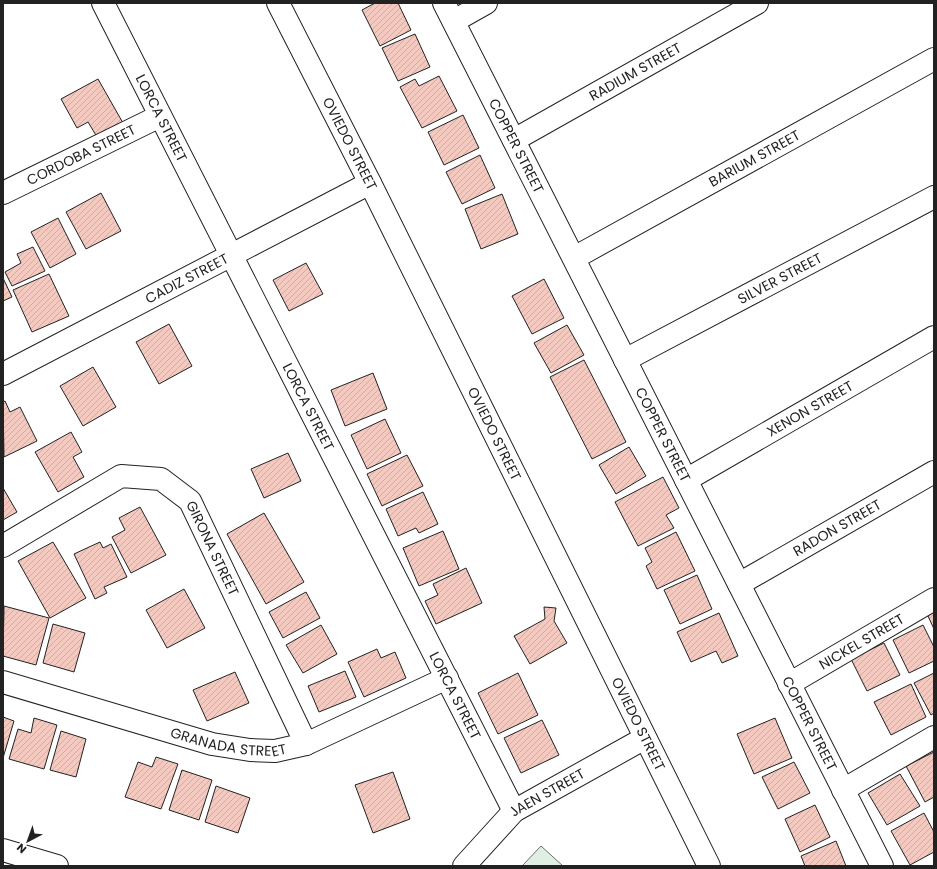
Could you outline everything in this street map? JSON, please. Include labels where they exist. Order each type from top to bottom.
[{"type":"street","name":"LORCA STREET","points":[[103,3],[514,810]]},
{"type":"street","name":"OVIEDO STREET","points":[[278,3],[370,183],[709,866]]},
{"type":"street","points":[[449,12],[486,3]]},
{"type":"street","name":"RADIUM STREET","points":[[514,140],[757,3]]},
{"type":"street","name":"COPPER STREET","points":[[449,12],[882,866]]},
{"type":"street","name":"BARIUM STREET","points":[[574,258],[934,59]]},
{"type":"street","name":"CORDOBA STREET","points":[[3,193],[160,116]]},
{"type":"street","name":"CADIZ STREET","points":[[3,374],[370,183]]},
{"type":"street","name":"SILVER STREET","points":[[625,360],[934,197]]},
{"type":"street","name":"XENON STREET","points":[[686,480],[934,337]]},
{"type":"street","name":"RADON STREET","points":[[739,584],[934,472]]},
{"type":"street","name":"GIRONA STREET","points":[[3,546],[121,476],[161,479],[190,501],[306,744]]},
{"type":"street","name":"NICKEL STREET","points":[[789,684],[934,599]]},
{"type":"street","name":"GRANADA STREET","points":[[3,682],[212,744],[250,750],[275,751],[306,744],[447,678]]},
{"type":"street","points":[[843,790],[934,737]]},
{"type":"street","name":"JAEN STREET","points":[[464,866],[514,810],[646,738]]},
{"type":"street","points":[[3,850],[56,866]]},
{"type":"green space","points":[[541,846],[563,866],[522,866]]},
{"type":"building","points":[[375,3],[398,3],[411,30],[380,46],[362,10]]},
{"type":"building","points":[[415,34],[430,67],[398,81],[382,48]]},
{"type":"building","points":[[439,76],[457,111],[422,128],[400,87],[415,79],[419,86]]},
{"type":"building","points":[[98,79],[123,123],[97,137],[88,122],[77,128],[61,99]]},
{"type":"building","points":[[463,115],[479,148],[444,165],[428,132]]},
{"type":"building","points":[[480,155],[495,188],[462,204],[446,172]]},
{"type":"building","points":[[101,193],[121,231],[86,249],[66,212]]},
{"type":"building","points":[[502,194],[518,234],[481,249],[465,209]]},
{"type":"building","points":[[58,218],[76,254],[50,268],[31,232]]},
{"type":"building","points":[[33,247],[45,271],[12,286],[5,272],[21,263],[17,254]]},
{"type":"building","points":[[306,263],[323,294],[289,311],[273,280]]},
{"type":"building","points":[[49,274],[69,316],[32,332],[13,290]]},
{"type":"building","points":[[3,278],[12,297],[3,301]]},
{"type":"building","points":[[544,279],[564,318],[532,334],[512,296]]},
{"type":"building","points":[[169,324],[192,366],[159,384],[136,342]]},
{"type":"building","points":[[567,325],[584,355],[551,373],[534,343]]},
{"type":"building","points":[[584,360],[626,442],[592,459],[550,377]]},
{"type":"building","points":[[93,367],[116,407],[83,426],[60,386]]},
{"type":"building","points":[[373,373],[387,409],[345,426],[331,390]]},
{"type":"building","points":[[5,401],[10,412],[20,407],[37,441],[4,457],[3,402]]},
{"type":"building","points":[[385,419],[401,453],[367,469],[351,435]]},
{"type":"building","points":[[71,432],[82,452],[73,457],[84,477],[58,492],[35,452]]},
{"type":"building","points":[[629,447],[646,476],[616,494],[599,465]]},
{"type":"building","points":[[288,453],[301,481],[264,498],[251,469]]},
{"type":"building","points":[[407,455],[423,486],[382,506],[367,474]]},
{"type":"building","points":[[663,477],[679,508],[666,515],[674,528],[638,546],[615,502]]},
{"type":"building","points":[[3,488],[17,512],[3,520]]},
{"type":"building","points":[[423,492],[438,524],[419,533],[416,528],[398,536],[386,509]]},
{"type":"building","points":[[140,507],[166,555],[131,573],[112,537],[125,530],[119,518]]},
{"type":"building","points":[[264,513],[304,582],[266,604],[227,534]]},
{"type":"building","points":[[443,531],[459,569],[419,586],[403,548]]},
{"type":"building","points":[[676,532],[695,571],[657,589],[646,566],[652,562],[645,548]]},
{"type":"building","points":[[53,542],[86,598],[50,618],[18,561]]},
{"type":"building","points":[[100,542],[103,548],[111,544],[127,577],[104,587],[107,593],[95,599],[74,554]]},
{"type":"building","points":[[466,568],[482,603],[436,624],[425,601],[438,595],[433,584]]},
{"type":"building","points":[[697,575],[712,609],[680,624],[664,590]]},
{"type":"building","points":[[184,589],[205,628],[167,648],[146,610]]},
{"type":"building","points":[[306,592],[320,618],[283,638],[269,612]]},
{"type":"building","points":[[4,606],[49,618],[36,665],[3,656]]},
{"type":"building","points":[[544,607],[556,608],[554,621],[567,643],[530,664],[514,636],[545,619]]},
{"type":"building","points":[[934,611],[934,629],[927,614]]},
{"type":"building","points":[[719,613],[738,656],[722,663],[716,651],[691,662],[677,632]]},
{"type":"building","points":[[53,624],[85,633],[74,672],[43,663]]},
{"type":"building","points":[[321,625],[337,654],[303,673],[286,645]]},
{"type":"building","points":[[923,625],[934,647],[934,661],[909,673],[893,640]]},
{"type":"building","points":[[884,643],[900,675],[867,691],[851,659]]},
{"type":"building","points":[[377,649],[381,658],[395,652],[406,678],[364,697],[348,662]]},
{"type":"building","points":[[345,671],[356,697],[319,712],[308,686]]},
{"type":"building","points":[[235,672],[249,703],[207,721],[193,690]]},
{"type":"building","points":[[518,673],[538,715],[498,734],[478,693]]},
{"type":"building","points":[[934,673],[934,713],[931,715],[914,683]]},
{"type":"building","points":[[911,684],[926,717],[891,735],[874,702]]},
{"type":"building","points":[[3,717],[14,721],[3,758]]},
{"type":"building","points":[[34,718],[57,725],[44,769],[9,759],[18,729],[31,733]]},
{"type":"building","points":[[775,718],[792,758],[754,774],[737,734]]},
{"type":"building","points":[[542,720],[559,755],[521,773],[504,738]]},
{"type":"building","points":[[61,731],[86,739],[76,777],[50,770]]},
{"type":"building","points":[[934,752],[934,797],[925,802],[906,766]]},
{"type":"building","points":[[156,757],[178,764],[161,809],[125,797],[138,762],[152,767]]},
{"type":"building","points":[[794,762],[810,793],[778,809],[762,777]]},
{"type":"building","points":[[182,770],[212,780],[199,820],[169,810]]},
{"type":"building","points":[[393,772],[410,819],[373,833],[355,785]]},
{"type":"building","points":[[900,774],[920,806],[887,825],[868,793]]},
{"type":"building","points":[[216,786],[250,798],[238,833],[205,822]]},
{"type":"building","points":[[815,805],[830,837],[800,852],[785,819]]},
{"type":"building","points":[[924,813],[934,832],[934,852],[910,865],[891,831]]},
{"type":"building","points":[[836,841],[846,866],[805,866],[801,856]]}]
